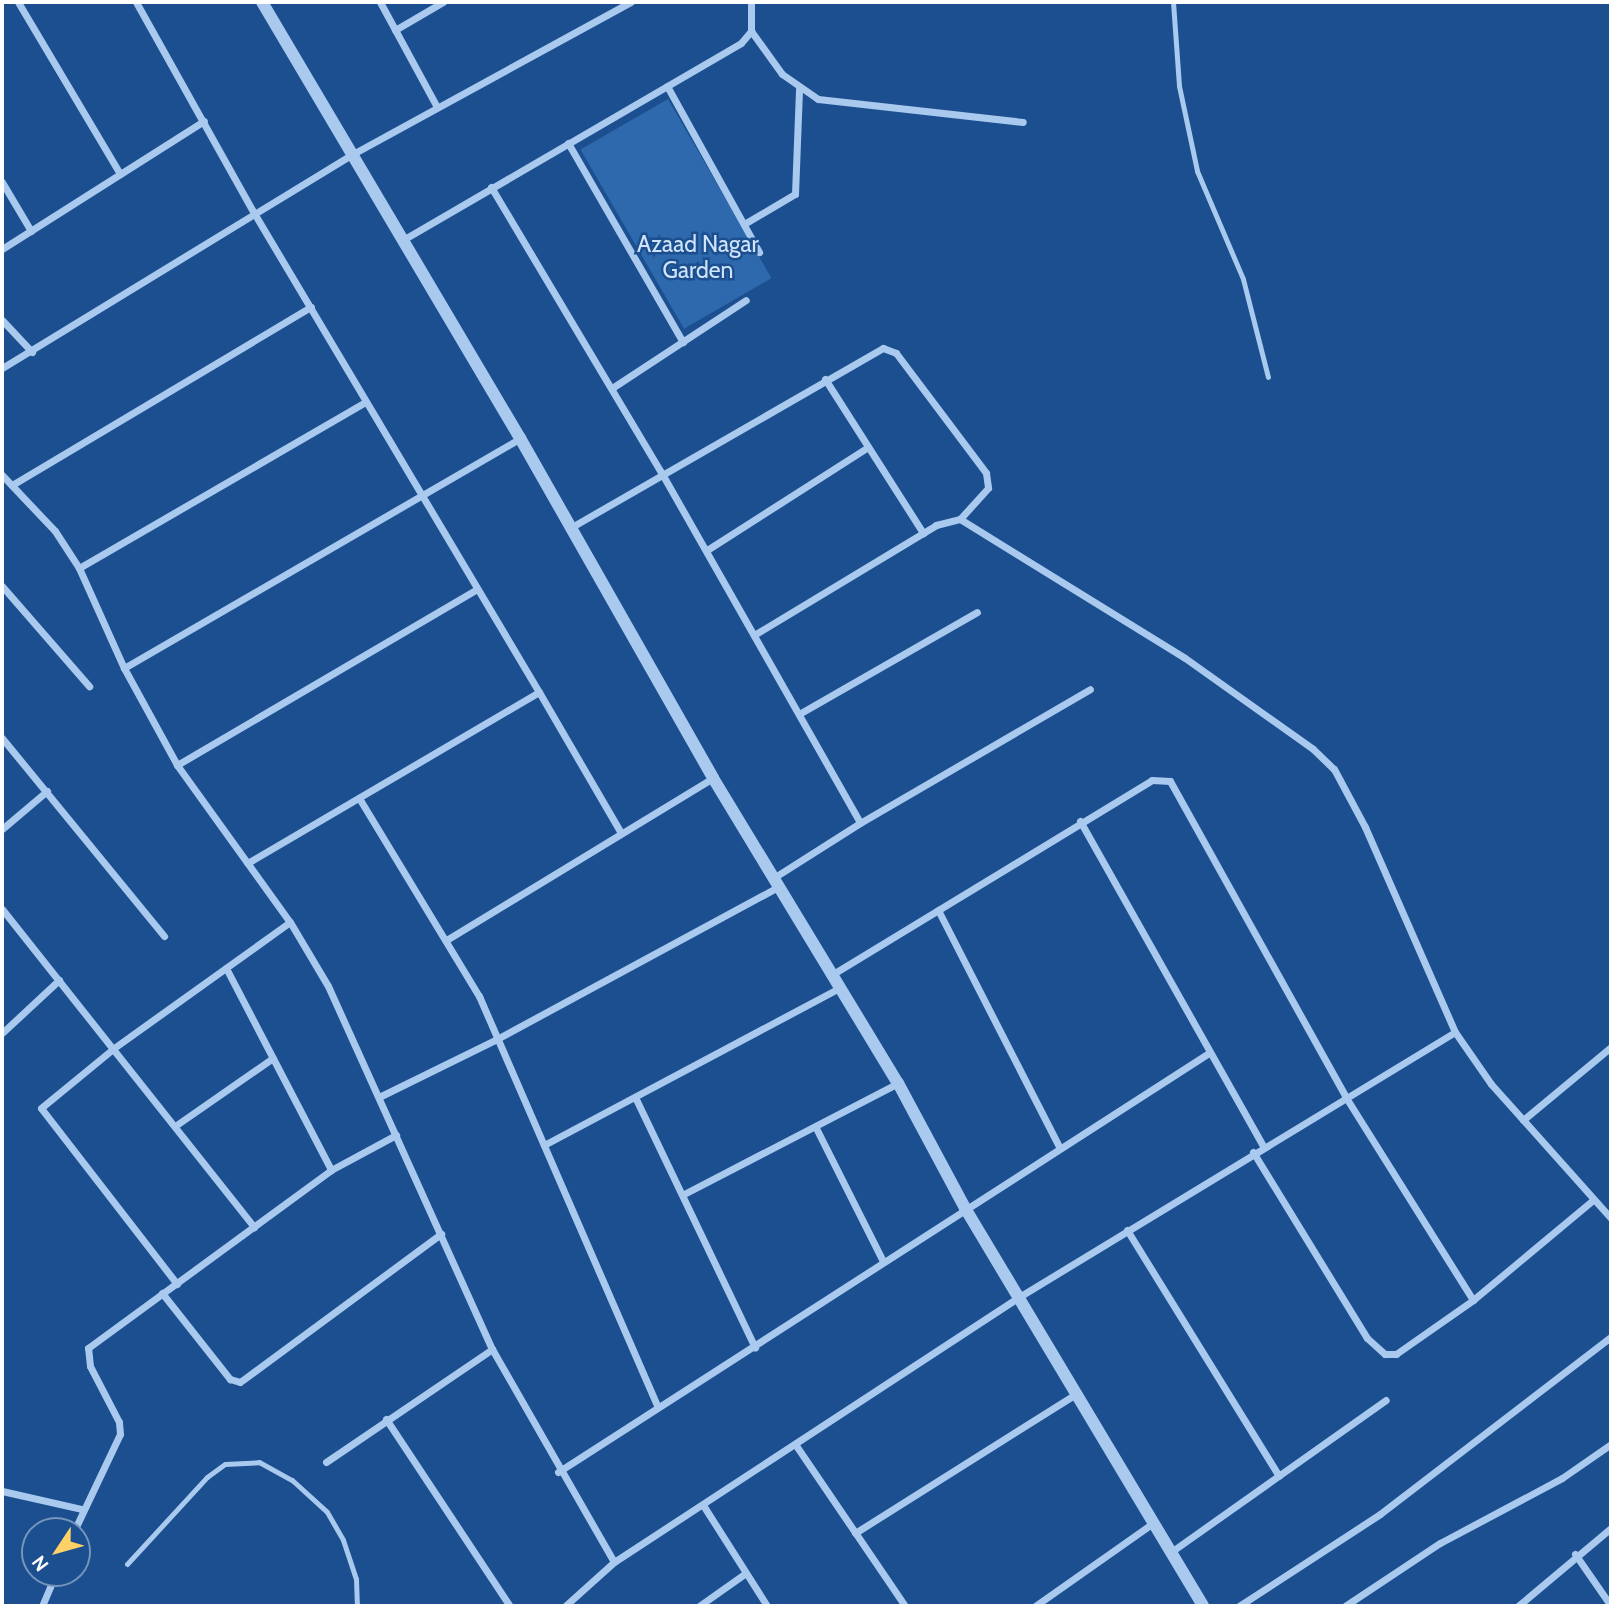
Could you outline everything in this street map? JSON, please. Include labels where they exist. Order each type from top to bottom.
[{"type":"street","points":[[18,2],[120,174]]},
{"type":"street","points":[[136,2],[254,213],[621,833]]},
{"type":"street","points":[[262,2],[520,438],[713,778],[898,1083],[964,1208],[1203,1606]]},
{"type":"street","points":[[380,2],[437,107]]},
{"type":"street","points":[[395,30],[443,2]]},
{"type":"street","points":[[2,369],[351,155],[631,2]]},
{"type":"street","points":[[751,2],[751,31],[799,89],[837,104],[905,105],[1023,122]]},
{"type":"street","points":[[401,241],[741,43],[751,31]]},
{"type":"street","points":[[667,86],[760,252]]},
{"type":"street","points":[[744,224],[795,194],[799,89]]},
{"type":"street","points":[[2,249],[204,121]]},
{"type":"street","points":[[568,144],[683,342]]},
{"type":"street","points":[[2,182],[31,231]]},
{"type":"street","points":[[491,187],[707,550],[860,822]]},
{"type":"street","points":[[612,388],[747,300]]},
{"type":"street","points":[[12,485],[311,307]]},
{"type":"street","points":[[2,320],[32,352]]},
{"type":"street","points":[[570,528],[661,472],[874,350],[896,354],[990,482],[960,519]]},
{"type":"street","points":[[825,379],[923,533]]},
{"type":"street","points":[[79,568],[365,402]]},
{"type":"street","points":[[124,668],[520,438]]},
{"type":"street","points":[[707,550],[868,447]]},
{"type":"street","points":[[2,475],[55,531],[79,568],[124,668],[177,765],[290,922],[328,986],[492,1349],[558,1472],[614,1562]]},
{"type":"street","points":[[754,635],[923,533],[950,519],[960,519],[1185,658],[1313,749],[1334,769],[1365,827],[1455,1032],[1523,1120],[1611,1219]]},
{"type":"street","points":[[2,586],[89,686]]},
{"type":"street","points":[[177,765],[477,589]]},
{"type":"street","points":[[799,714],[977,612]]},
{"type":"street","points":[[379,1097],[495,1040],[777,881],[860,822],[1090,689]]},
{"type":"street","points":[[248,863],[539,692]]},
{"type":"street","points":[[2,738],[164,936]]},
{"type":"street","points":[[447,939],[713,778]]},
{"type":"street","points":[[833,974],[1080,821],[1152,780],[1161,778],[1178,789],[1345,1096],[1473,1300]]},
{"type":"street","points":[[2,829],[47,791]]},
{"type":"street","points":[[359,798],[447,939],[479,996],[495,1040],[544,1145],[657,1406]]},
{"type":"street","points":[[1080,821],[1263,1146]]},
{"type":"street","points":[[2,909],[5,919],[114,1048],[254,1227]]},
{"type":"street","points":[[938,910],[1060,1148]]},
{"type":"street","points":[[177,1284],[41,1108],[114,1048],[290,922]]},
{"type":"street","points":[[226,968],[331,1170]]},
{"type":"street","points":[[2,1033],[59,980]]},
{"type":"street","points":[[544,1145],[841,987]]},
{"type":"street","points":[[571,1605],[614,1562],[1019,1297],[1345,1096],[1455,1032]]},
{"type":"street","points":[[1523,1120],[1611,1047]]},
{"type":"street","points":[[558,1472],[657,1406],[755,1348],[964,1208],[1209,1053]]},
{"type":"street","points":[[175,1126],[273,1058]]},
{"type":"street","points":[[684,1194],[816,1128],[898,1083]]},
{"type":"street","points":[[635,1097],[684,1194],[755,1348]]},
{"type":"street","points":[[816,1128],[883,1261]]},
{"type":"street","points":[[78,1517],[120,1434],[119,1422],[90,1366],[88,1348],[331,1170],[396,1135]]},
{"type":"street","points":[[1253,1152],[1377,1350],[1396,1354],[1473,1300],[1593,1200]]},
{"type":"street","points":[[1127,1230],[1279,1476]]},
{"type":"street","points":[[162,1293],[230,1379],[240,1382],[441,1234]]},
{"type":"street","points":[[1239,1606],[1380,1514],[1611,1337]]},
{"type":"street","points":[[326,1462],[492,1349]]},
{"type":"street","points":[[855,1533],[1076,1394]]},
{"type":"street","points":[[1171,1552],[1386,1400]]},
{"type":"street","points":[[386,1419],[510,1606]]},
{"type":"street","points":[[795,1444],[905,1606]]},
{"type":"street","points":[[1345,1606],[1440,1543],[1562,1478],[1611,1444]]},
{"type":"street","points":[[2,1491],[80,1509]]},
{"type":"street","points":[[703,1505],[767,1606]]},
{"type":"street","points":[[1035,1606],[1153,1523]]},
{"type":"street","points":[[1518,1606],[1575,1555],[1611,1528]]},
{"type":"street","points":[[1575,1555],[1611,1606]]},
{"type":"street","points":[[699,1606],[746,1573]]},
{"type":"street","points":[[42,1606],[50,1587]]},
{"type":"lane","points":[[1173,2],[1179,86],[1197,171],[1244,278],[1268,377]]},
{"type":"lane","points":[[127,1564],[207,1478],[225,1464],[259,1462],[292,1480],[327,1512],[356,1578],[357,1606]]},
{"type":"green space","name":"Azaad Nagar Garden","points":[[668,99],[772,278],[684,329],[581,150]]}]
